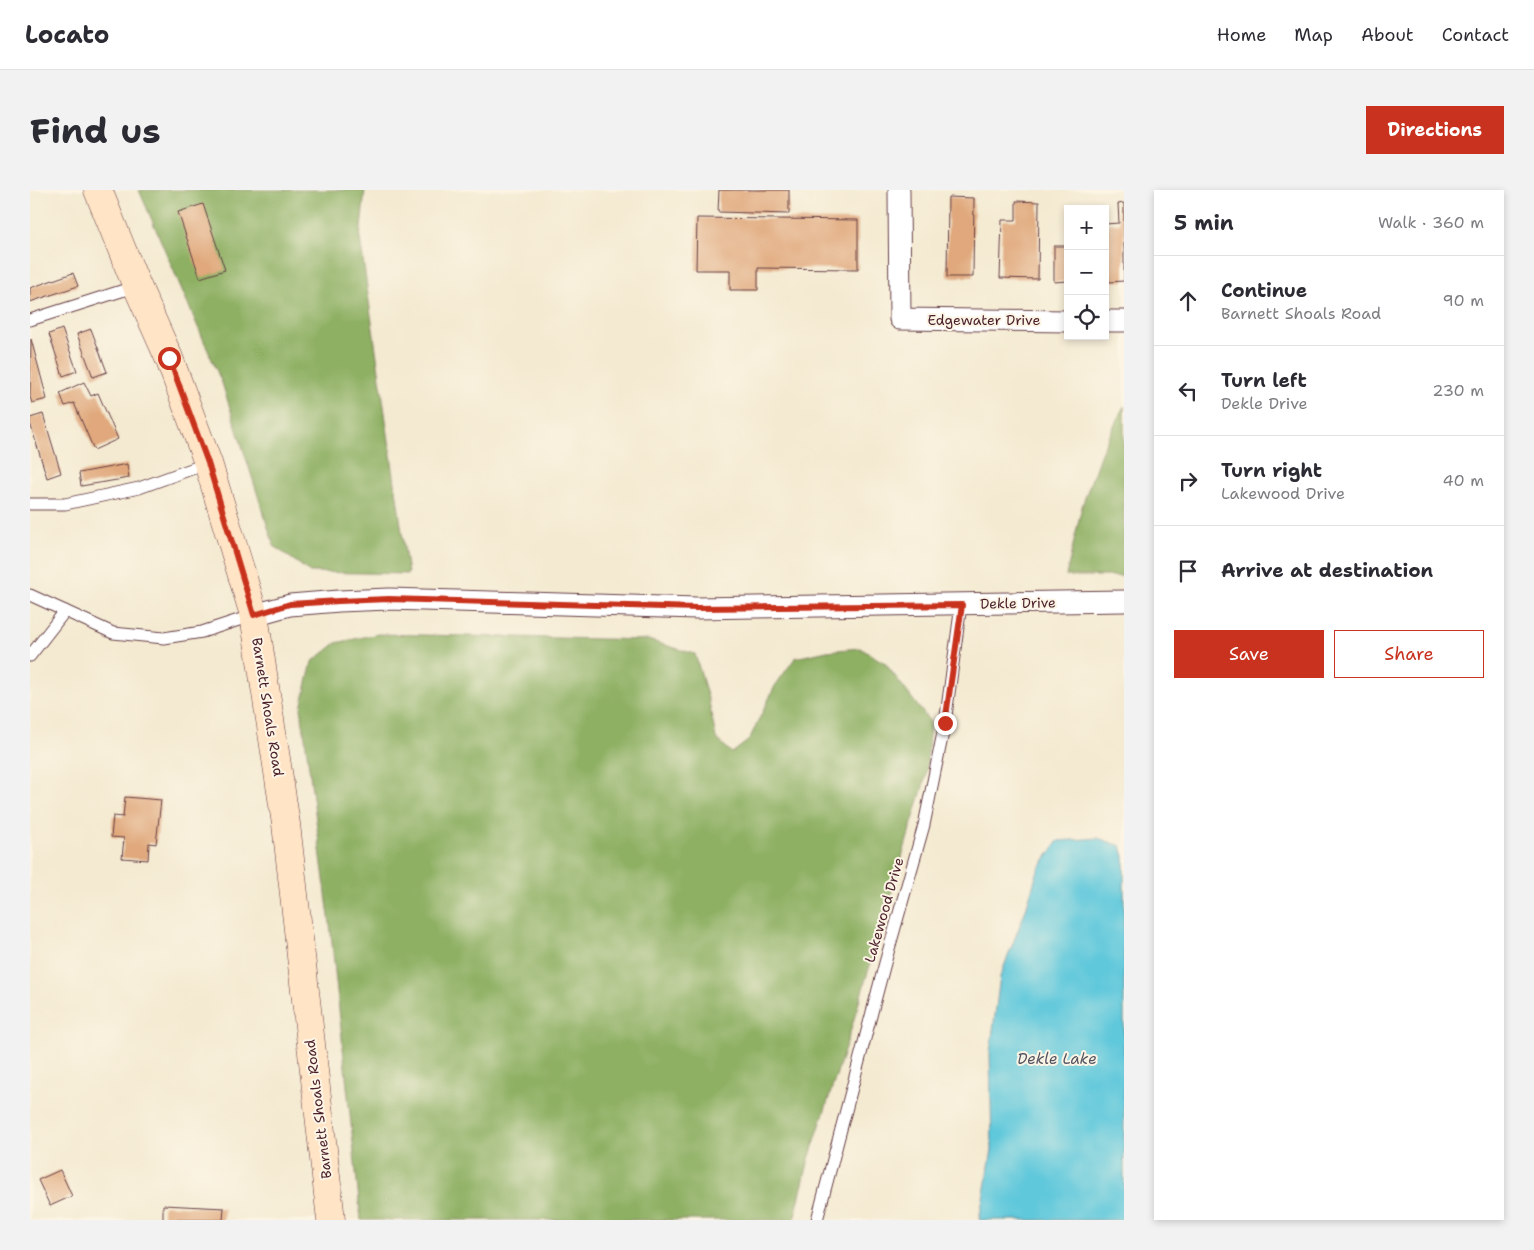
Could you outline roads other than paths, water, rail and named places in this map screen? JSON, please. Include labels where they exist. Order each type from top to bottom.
[{"type":"main road","name":"Barnett Shoals Road","points":[[98,190],[169,358],[208,463],[254,615],[286,824],[331,1220]]},
{"type":"street","name":"Edgewater Drive","points":[[899,190],[900,319],[1064,320]]},
{"type":"street","points":[[1109,321],[1124,321]]},
{"type":"street","name":"Dekle Drive","points":[[254,615],[290,604],[389,599],[697,608],[1124,601]]},
{"type":"lane","points":[[30,320],[137,286]]},
{"type":"lane","points":[[30,504],[65,504],[139,488],[208,463]]},
{"type":"lane","points":[[30,595],[113,633],[164,638],[202,632],[254,615]]},
{"type":"lane","name":"Lakewood Drive","points":[[817,1220],[885,963],[924,825],[945,723],[962,605]]},
{"type":"lane","points":[[30,656],[65,611]]},
{"type":"water","name":"Dekle Lake","points":[[1098,838],[1121,846],[1124,857],[1124,1220],[979,1220],[992,1150],[990,1053],[1000,977],[1025,912],[1038,870],[1058,841]]}]
